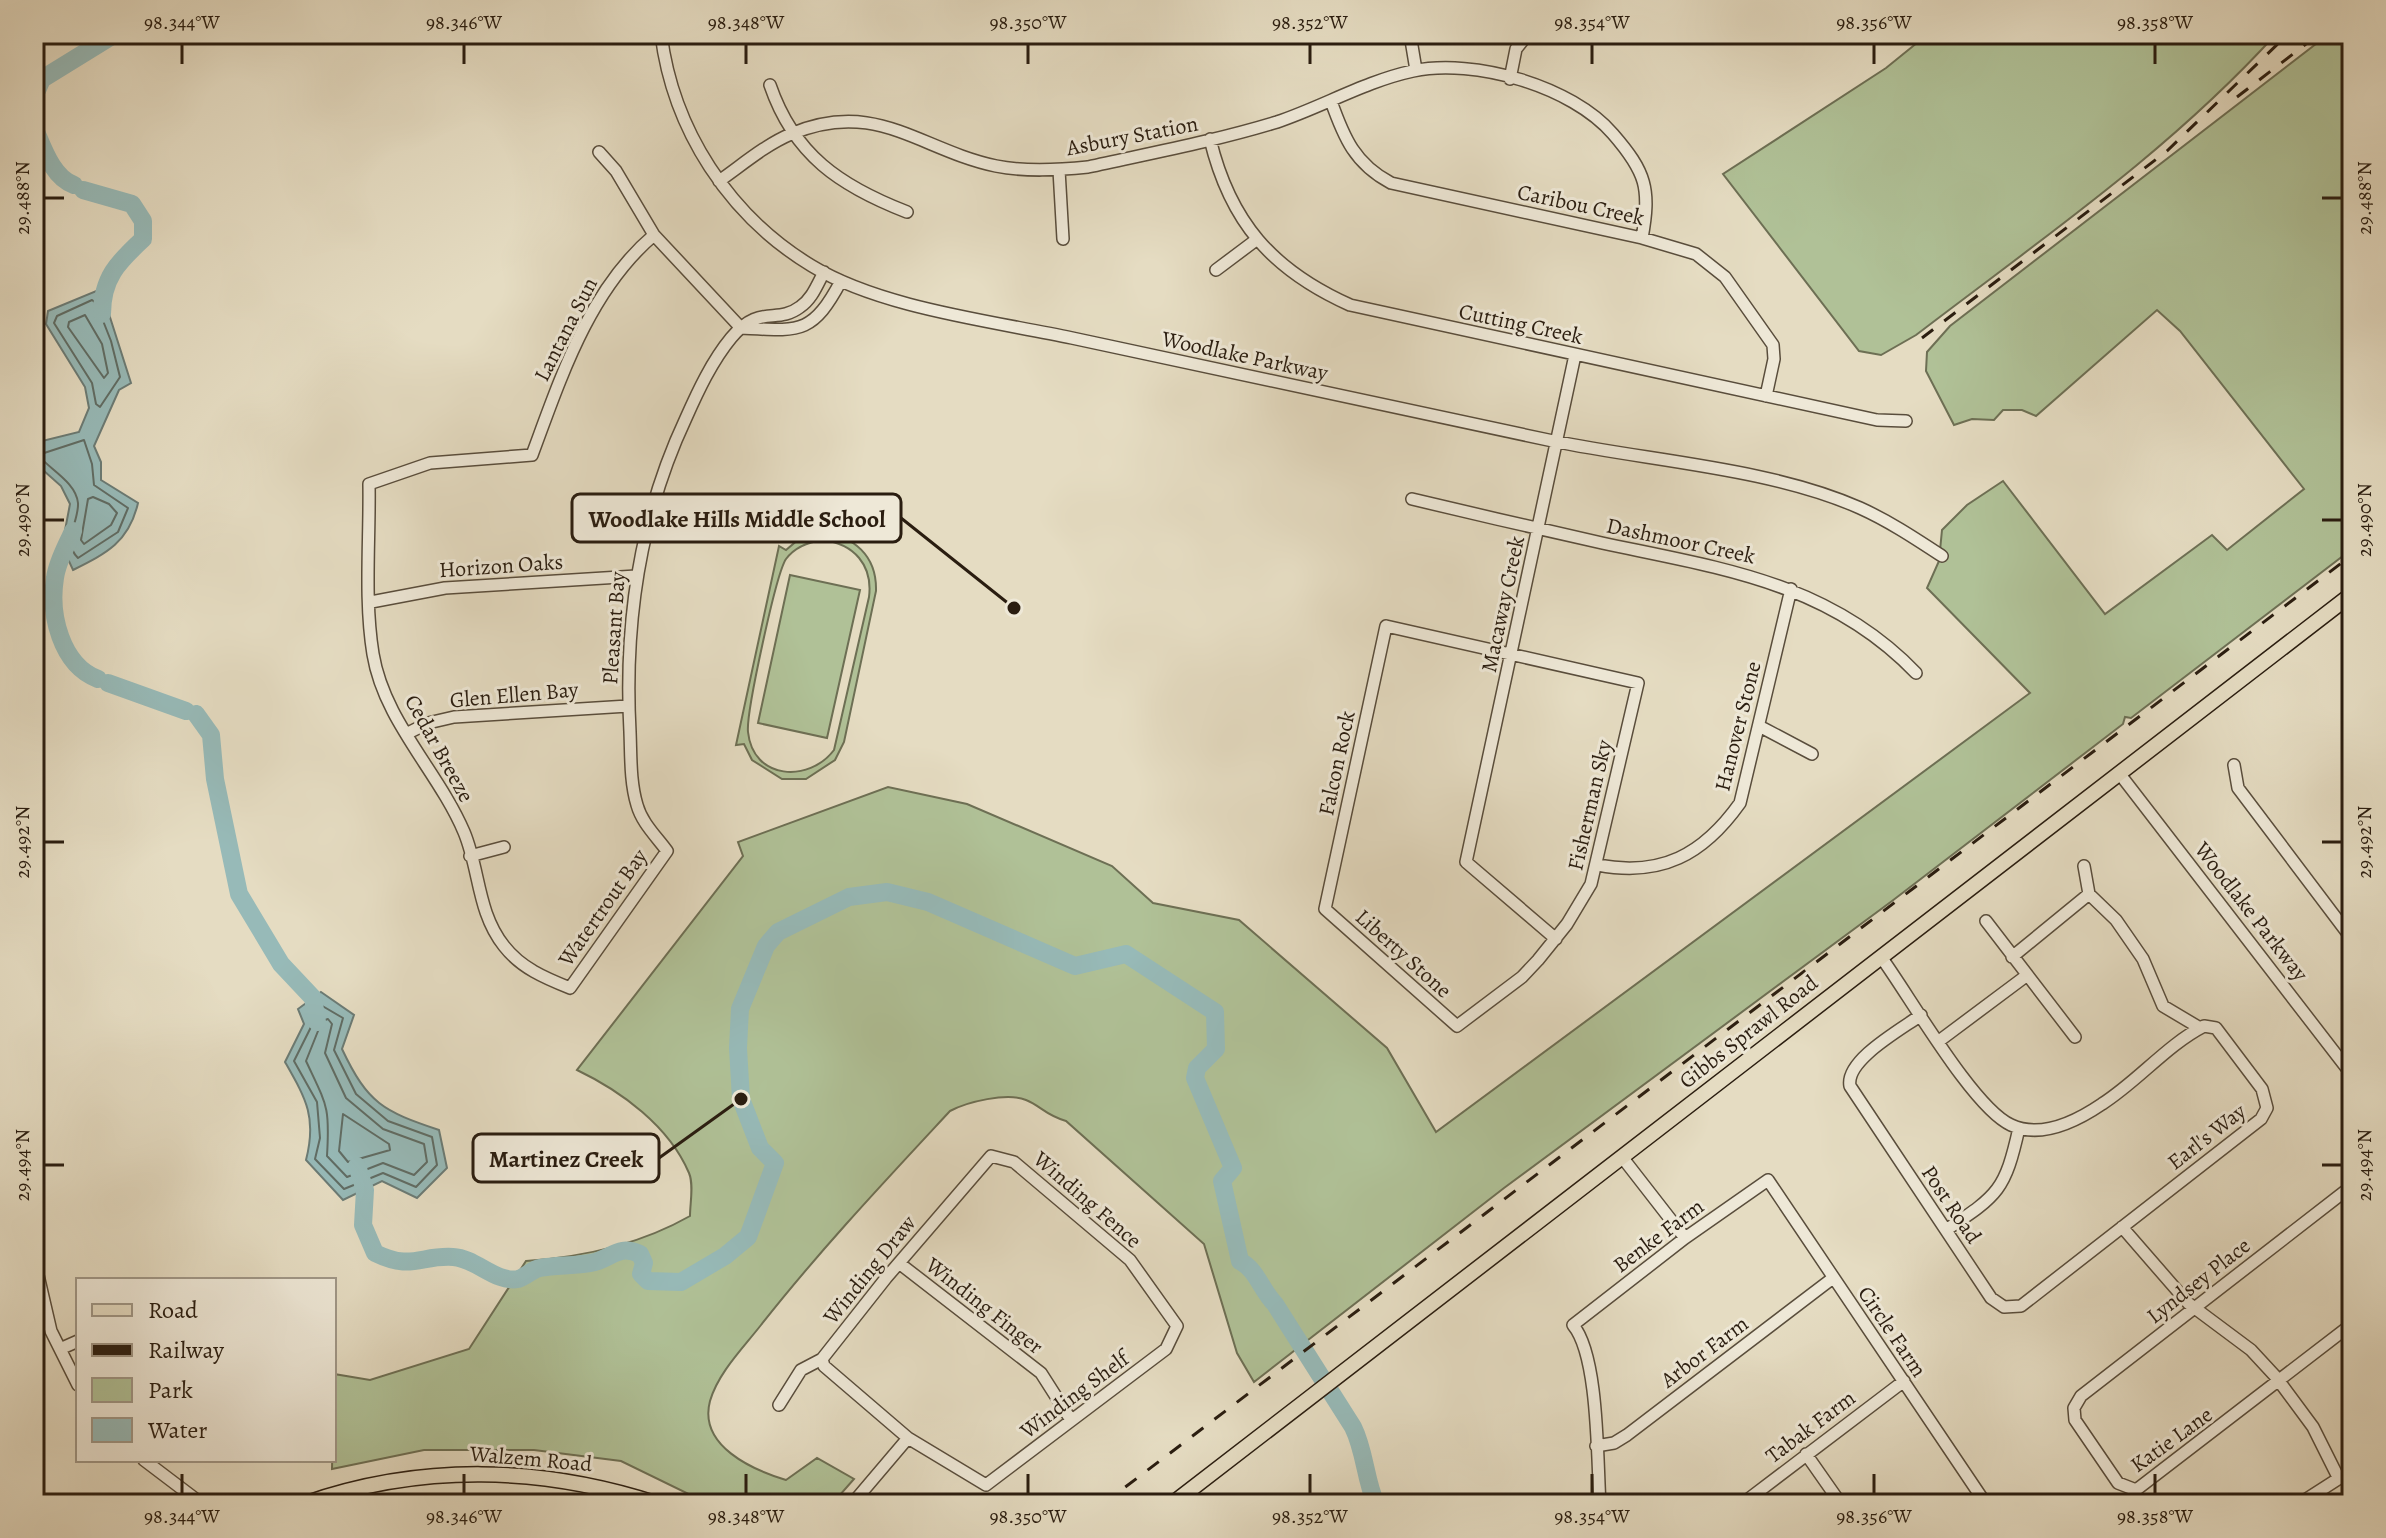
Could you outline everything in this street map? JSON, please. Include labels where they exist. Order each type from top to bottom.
[{"type":"main road","name":"Gibbs Sprawl Road","points":[[1172,1504],[2352,594]]},
{"type":"main road","name":"Walzem Road","points":[[304,1504],[383,1482],[488,1472],[613,1489],[658,1504]]},
{"type":"street","name":"Woodlake Parkway","points":[[661,34],[679,108],[702,156],[719,181],[771,237],[841,281],[900,301],[1558,442],[1769,480],[1821,493],[1895,526],[1942,556]]},
{"type":"street","points":[[1410,34],[1416,70],[1470,70],[1559,92],[1581,104],[1626,149],[1648,189],[1642,238]]},
{"type":"street","points":[[1510,79],[1516,49],[1528,34]]},
{"type":"street","name":"Asbury Station","points":[[719,181],[792,133],[831,123],[861,121],[895,127],[996,166],[1059,170],[1210,139],[1278,121],[1416,70]]},
{"type":"street","points":[[770,85],[781,117],[792,133],[845,183],[907,212]]},
{"type":"street","name":"Caribou Creek","points":[[1331,101],[1352,152],[1365,166],[1391,183],[1642,238],[1696,254],[1725,277],[1773,345],[1774,359],[1766,396]]},
{"type":"street","name":"Cutting Creek","points":[[1210,139],[1226,190],[1256,240],[1301,279],[1350,305],[1877,420],[1906,421]]},
{"type":"street","points":[[599,152],[616,171],[654,235],[741,328],[793,329],[818,318],[841,281]]},
{"type":"street","points":[[1059,170],[1063,239]]},
{"type":"street","name":"Lantana Sun","points":[[369,484],[430,463],[532,455],[559,382],[584,329],[624,261],[654,235]]},
{"type":"street","points":[[1216,270],[1256,240]]},
{"type":"street","points":[[741,328],[761,315],[789,312],[811,297],[824,272]]},
{"type":"street","points":[[789,312],[793,329]]},
{"type":"street","name":"Pleasant Bay","points":[[667,851],[637,807],[628,706],[629,620],[651,508],[672,447],[698,391],[741,328]]},
{"type":"street","name":"Macaway Creek","points":[[1556,939],[1466,862],[1575,355]]},
{"type":"street","name":"Cedar Breeze","points":[[369,484],[371,602],[377,672],[406,734],[455,814],[486,916],[506,949],[525,966],[570,988]]},
{"type":"street","name":"Dashmoor Creek","points":[[1412,499],[1744,573],[1791,589],[1861,625],[1916,673]]},
{"type":"street","name":"Horizon Oaks","points":[[371,602],[445,588],[636,576]]},
{"type":"street","name":"Hanover Stone","points":[[1598,865],[1625,870],[1649,869],[1673,862],[1699,847],[1726,823],[1740,803],[1791,589]]},
{"type":"street","name":"Falcon Rock","points":[[1325,909],[1386,626],[1512,655]]},
{"type":"street","name":"Fisherman Sky","points":[[1457,1026],[1522,977],[1556,939],[1591,884],[1598,865],[1638,683],[1512,655]]},
{"type":"street","name":"Glen Ellen Bay","points":[[406,734],[428,723],[454,717],[628,706]]},
{"type":"street","points":[[1759,726],[1812,754]]},
{"type":"street","points":[[2234,765],[2238,788],[2350,931]]},
{"type":"street","name":"Woodlake Parkway","points":[[2119,773],[2352,1075]]},
{"type":"street","points":[[470,856],[504,847]]},
{"type":"street","name":"Watertrout Bay","points":[[570,988],[667,851]]},
{"type":"street","points":[[1881,957],[1983,1105],[2019,1128],[2055,1127],[2092,1110],[2200,1028],[2163,1006],[2143,959],[2116,920],[2089,894],[2084,866]]},
{"type":"street","points":[[2012,957],[2089,894]]},
{"type":"street","name":"Liberty Stone","points":[[1325,909],[1457,1026]]},
{"type":"street","points":[[1986,921],[2075,1037]]},
{"type":"street","points":[[1939,1041],[2026,976]]},
{"type":"street","name":"Post Road","points":[[1921,1015],[1859,1061],[1848,1080],[1852,1092],[1991,1298],[2004,1307],[2015,1308],[2122,1227]]},
{"type":"street","name":"Earl's Way","points":[[2122,1227],[2265,1114],[2267,1103],[2262,1089],[2216,1028],[2200,1028]]},
{"type":"street","points":[[1946,1230],[1988,1202],[2003,1185],[2019,1128]]},
{"type":"street","name":"Winding Draw","points":[[779,1405],[801,1370],[822,1359],[991,1156]]},
{"type":"street","name":"Winding Fence","points":[[991,1156],[1014,1162],[1130,1260],[1177,1326]]},
{"type":"street","points":[[1622,1157],[1685,1238]]},
{"type":"street","name":"Benke Farm","points":[[1596,1446],[1588,1358],[1581,1334],[1573,1325],[1685,1238],[1768,1180]]},
{"type":"street","name":"Circle Farm","points":[[1768,1180],[1986,1504]]},
{"type":"street","name":"Lyndsey Place","points":[[2074,1408],[2081,1396],[2344,1192],[2352,1190]]},
{"type":"street","points":[[2122,1227],[2163,1277],[2194,1308],[2251,1350],[2279,1381],[2313,1427],[2338,1477]]},
{"type":"street","points":[[34,1258],[42,1303],[76,1381]]},
{"type":"street","name":"Winding Finger","points":[[899,1263],[1041,1373],[1071,1420]]},
{"type":"street","name":"Arbor Farm","points":[[1596,1446],[1614,1443],[1627,1435],[1833,1278]]},
{"type":"street","name":"Katie Lane","points":[[2074,1408],[2079,1428],[2118,1483],[2136,1490],[2352,1324]]},
{"type":"street","name":"Winding Shelf","points":[[908,1438],[986,1485],[1166,1349],[1177,1326]]},
{"type":"street","points":[[60,1349],[76,1342]]},
{"type":"street","points":[[822,1359],[824,1366],[908,1438],[852,1504]]},
{"type":"street","name":"Tabak Farm","points":[[1742,1504],[1904,1381]]},
{"type":"street","points":[[1596,1446],[1600,1504]]},
{"type":"street","points":[[1806,1454],[1841,1504]]},
{"type":"street","points":[[146,1462],[181,1491],[193,1494],[202,1504]]},
{"type":"street","points":[[2299,1504],[2352,1470]]},
{"type":"street","points":[[181,1491],[184,1504]]},
{"type":"green space","points":[[1928,34],[2276,34],[2235,77],[2148,156],[2056,229],[1916,335],[1881,355],[1859,351],[1723,174],[1886,68]]},
{"type":"green space","points":[[2325,37],[2329,44],[2345,44],[2352,53],[2352,549],[2131,718],[2125,717],[2123,724],[1892,901],[1504,1188],[1254,1382],[1237,1353],[1204,1244],[1066,1121],[1026,1100],[1008,1097],[977,1101],[950,1111],[806,1270],[732,1361],[714,1391],[708,1417],[712,1431],[731,1454],[759,1470],[786,1480],[817,1458],[854,1479],[832,1504],[709,1504],[621,1461],[534,1450],[424,1450],[332,1469],[332,1462],[336,1462],[336,1374],[370,1380],[469,1349],[526,1261],[611,1248],[651,1235],[690,1216],[692,1188],[689,1173],[669,1140],[626,1099],[577,1070],[743,856],[738,842],[888,787],[967,804],[1112,866],[1153,903],[1239,920],[1387,1048],[1436,1132],[2030,693],[1927,588],[1939,561],[1942,530],[1967,505],[2003,481],[2105,614],[2212,535],[2227,550],[2304,489],[2180,331],[2157,310],[2036,416],[2022,410],[2003,410],[1994,420],[1972,419],[1954,425],[1926,371],[1927,352],[1950,326]]},
{"type":"green space","points":[[820,533],[853,543],[868,558],[876,591],[844,742],[835,760],[806,779],[782,779],[752,760],[744,744],[736,745],[779,546],[786,550],[799,539]],"holes":[[[823,540],[834,542],[859,558],[868,575],[869,597],[834,750],[811,768],[784,771],[760,760],[752,748],[748,732],[762,644],[786,559],[793,551],[807,544]]]},
{"type":"green space","points":[[790,575],[860,590],[827,738],[758,723]]},
{"type":"water","points":[[101,289],[131,383],[119,390],[94,446],[101,462],[101,480],[138,503],[129,528],[115,545],[73,570],[62,546],[70,504],[61,486],[34,462],[34,443],[79,432],[89,408],[85,387],[46,324],[48,311]]},
{"type":"water","points":[[321,992],[354,1015],[342,1049],[369,1094],[391,1111],[439,1130],[447,1168],[417,1198],[382,1181],[343,1200],[306,1160],[310,1132],[308,1109],[285,1062],[304,1024],[298,1009]]},
{"type":"waterway","points":[[34,97],[42,79],[115,34]]},
{"type":"waterway","points":[[34,127],[54,168],[74,185]]},
{"type":"waterway","points":[[83,190],[132,204],[143,221],[143,239],[119,263],[108,281],[102,314]]},
{"type":"waterway","points":[[73,531],[56,572],[56,622],[60,637],[75,662],[98,679]]},
{"type":"waterway","points":[[108,683],[186,711]]},
{"type":"waterway","points":[[196,714],[211,735],[215,779],[239,894],[281,964],[313,998],[317,1022]]},
{"type":"waterway","points":[[357,1166],[365,1190],[363,1225],[375,1253],[388,1258],[407,1262],[442,1257],[461,1258],[501,1277],[518,1279],[537,1269],[595,1262],[627,1251],[640,1254],[644,1263],[641,1274],[648,1281],[681,1282],[725,1256],[748,1237],[775,1163],[760,1148],[741,1099],[738,1048],[740,1009],[766,946],[778,932],[849,897],[887,892],[928,902],[1075,966],[1126,954],[1215,1012],[1216,1049],[1197,1068],[1195,1078],[1233,1168],[1222,1181],[1240,1261],[1251,1270],[1275,1304],[1353,1427],[1376,1504]]},
{"type":"railway","points":[[1922,338],[2167,151],[2288,34]]},
{"type":"railway","points":[[2237,97],[2319,34]]},
{"type":"railway","points":[[1103,1504],[2352,555]]},
{"type":"place","name":"Woodlake Hills Middle School","points":[[1014,608]]},
{"type":"place","name":"Martinez Creek","points":[[741,1099]]}]
